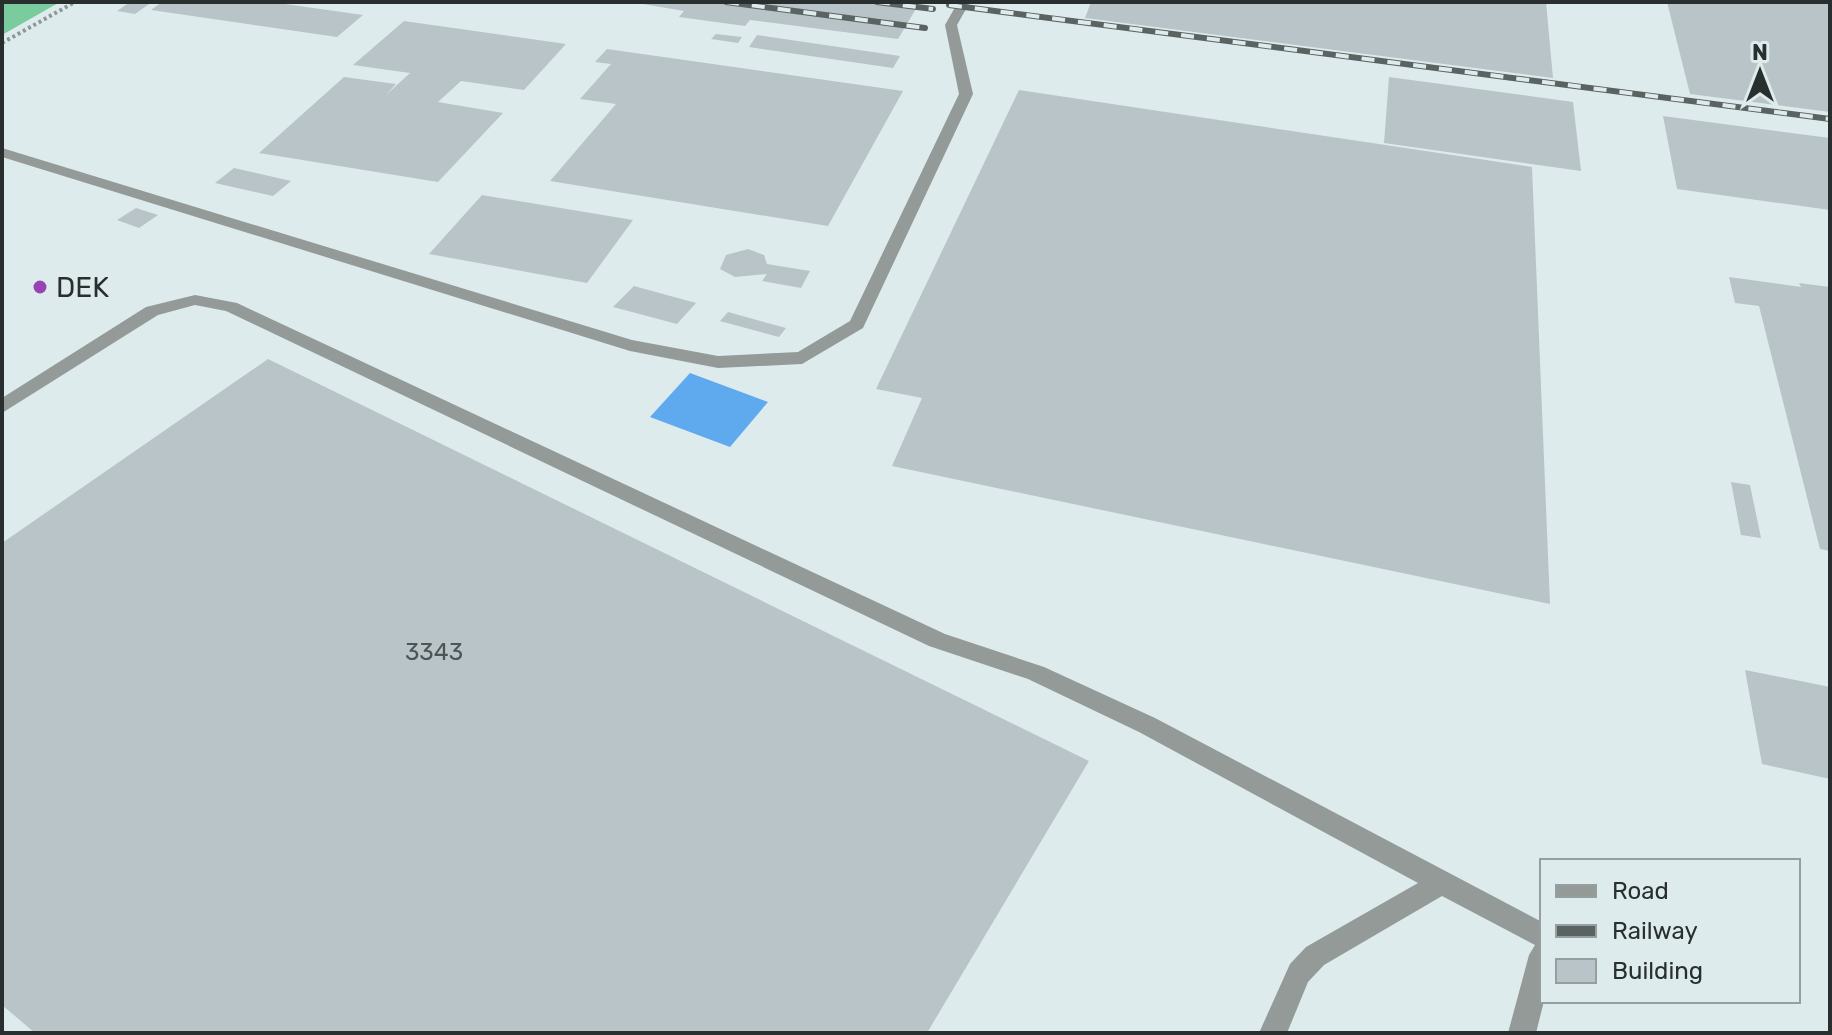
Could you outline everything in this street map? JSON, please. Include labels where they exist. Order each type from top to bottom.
[{"type":"street","points":[[2,152],[630,345],[718,362],[802,358],[857,324],[966,94],[951,25],[964,2]]},
{"type":"street","points":[[2,407],[152,311],[195,300],[231,307],[937,640],[1036,673],[1147,725],[1540,935]]},
{"type":"street","points":[[1273,1033],[1299,973],[1315,956],[1441,883]]},
{"type":"street","points":[[1522,1033],[1540,963]]},
{"type":"path","points":[[2,43],[75,2]]},
{"type":"green space","points":[[2,2],[60,2],[2,35]]},
{"type":"water","points":[[690,373],[768,402],[730,447],[650,417]]},
{"type":"building","points":[[130,2],[152,2],[135,14],[117,11]]},
{"type":"building","points":[[162,2],[271,2],[363,15],[337,37],[151,10]]},
{"type":"building","points":[[631,2],[920,2],[898,39],[750,20],[745,26],[679,17],[684,11]]},
{"type":"building","points":[[1091,2],[1546,2],[1553,78],[1085,18]]},
{"type":"building","points":[[1667,2],[1830,2],[1830,112],[1690,94]]},
{"type":"building","points":[[404,21],[566,44],[524,90],[461,81],[438,102],[503,113],[438,182],[259,153],[344,77],[396,84],[386,95],[410,73],[353,65]]},
{"type":"building","points":[[716,34],[742,37],[738,43],[711,39]]},
{"type":"building","points":[[757,35],[900,56],[893,68],[749,47]]},
{"type":"building","points":[[607,49],[903,91],[828,226],[550,181],[616,104],[580,99],[611,64],[595,62]]},
{"type":"building","points":[[1389,77],[1573,102],[1581,171],[1384,143]]},
{"type":"building","points":[[1019,90],[1532,167],[1550,604],[892,466],[922,398],[876,389]]},
{"type":"building","points":[[1663,116],[1830,138],[1830,210],[1677,189]]},
{"type":"building","points":[[234,168],[291,181],[273,196],[215,183]]},
{"type":"building","points":[[482,195],[633,220],[587,283],[429,254]]},
{"type":"building","points":[[136,208],[158,215],[139,228],[117,220]]},
{"type":"building","points":[[748,249],[764,255],[767,264],[810,271],[801,288],[762,281],[767,274],[735,277],[720,269],[726,255]]},
{"type":"building","points":[[1729,277],[1801,287],[1799,283],[1830,287],[1830,551],[1820,549],[1759,306],[1735,303]]},
{"type":"building","points":[[634,286],[696,303],[677,324],[613,307]]},
{"type":"building","points":[[728,312],[786,328],[779,337],[720,321]]},
{"type":"building","points":[[268,359],[1089,761],[927,1033],[35,1033],[2,1005],[2,543]]},
{"type":"building","points":[[1731,482],[1750,485],[1761,538],[1741,535]]},
{"type":"building","points":[[1745,670],[1830,687],[1830,779],[1762,764]]},
{"type":"railway","points":[[726,2],[925,28]]},
{"type":"railway","points":[[877,2],[933,9]]},
{"type":"railway","points":[[949,5],[1830,119]]},
{"type":"place","name":"DEK","points":[[40,287]]}]
